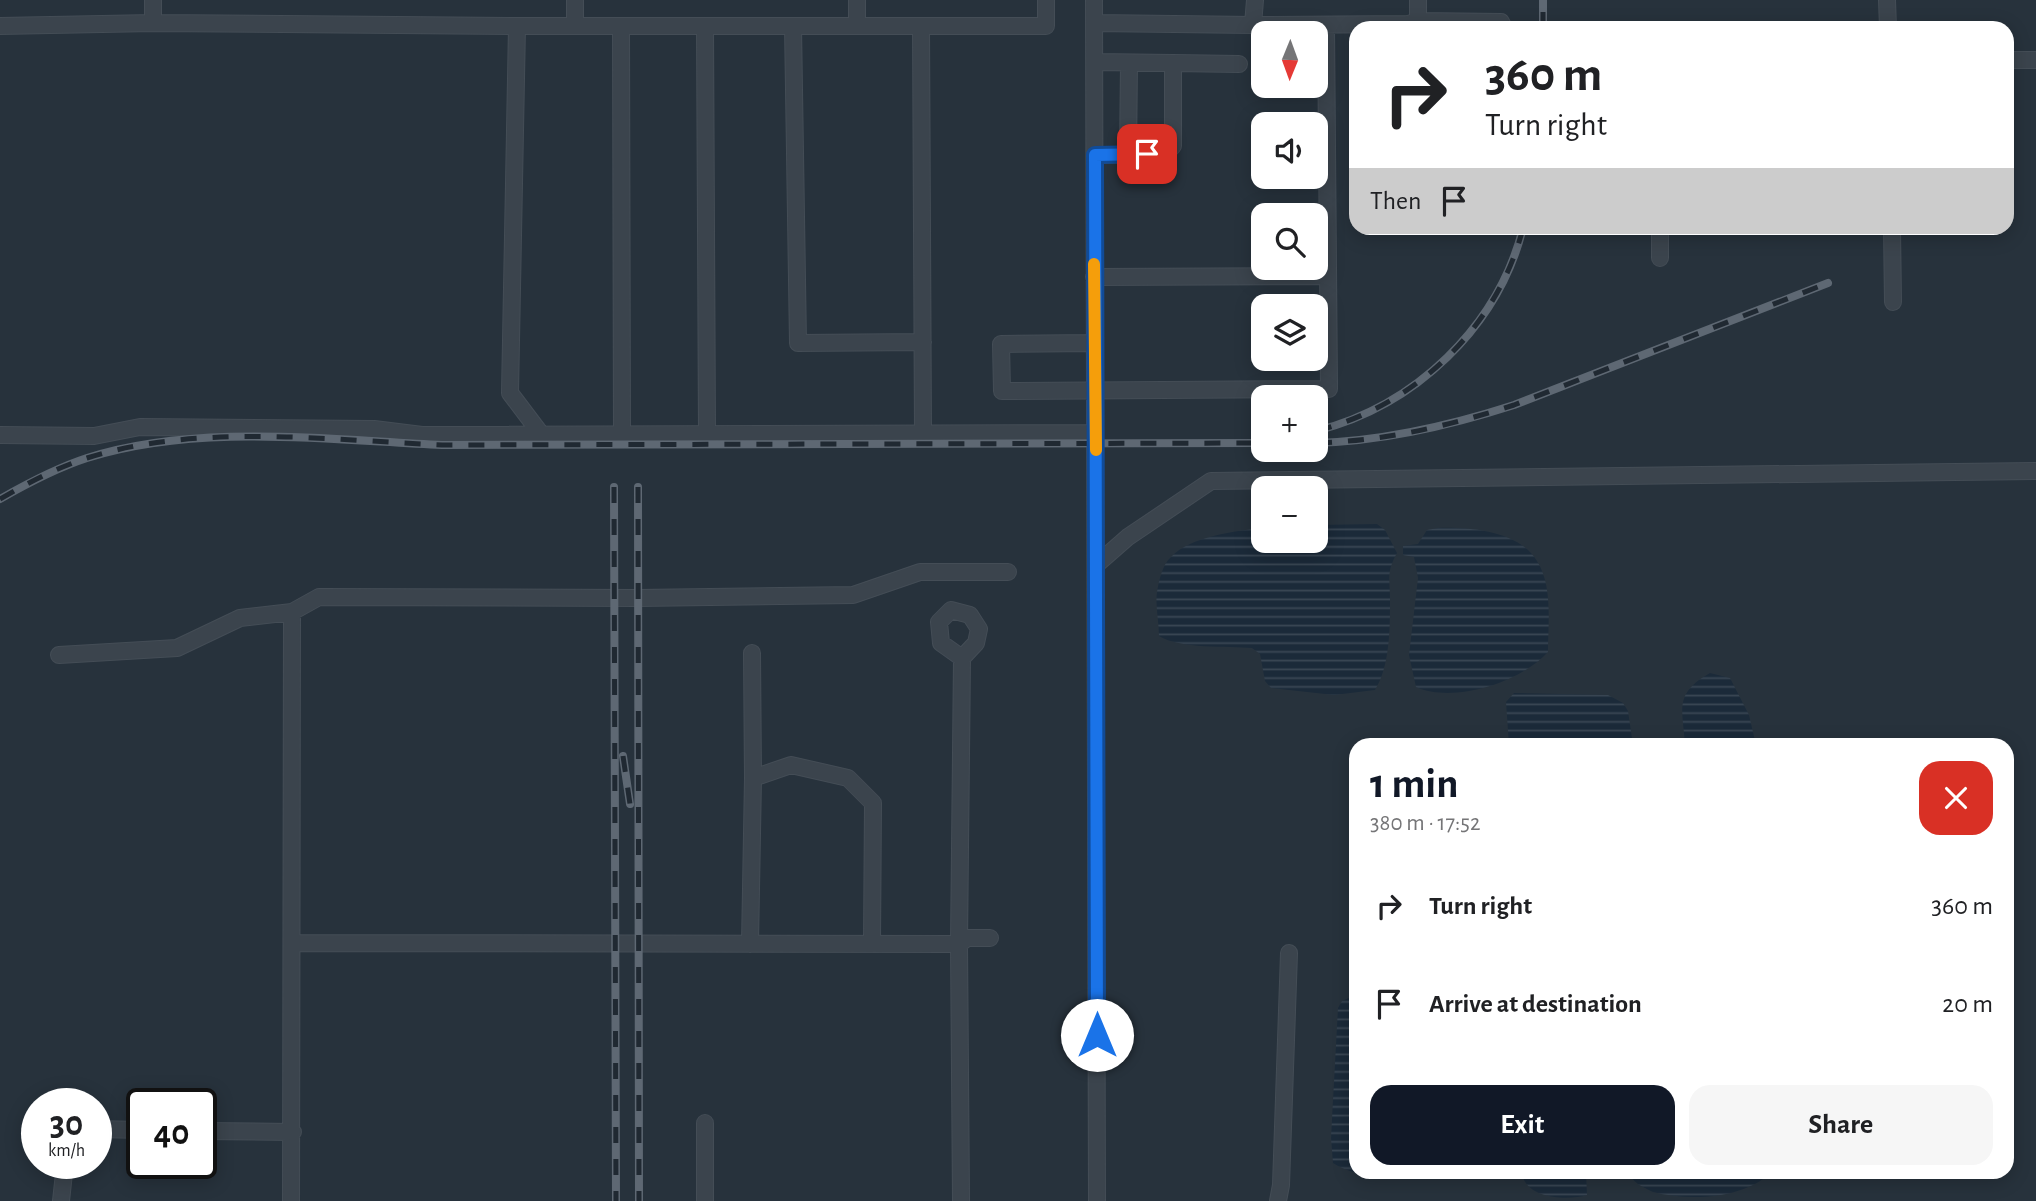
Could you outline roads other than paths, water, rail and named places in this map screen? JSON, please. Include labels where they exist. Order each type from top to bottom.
[{"type":"street","points":[[153,0],[153,23]]},
{"type":"street","points":[[575,0],[575,26]]},
{"type":"street","points":[[857,0],[857,26]]},
{"type":"street","points":[[0,26],[153,23],[1046,26],[1046,0]]},
{"type":"street","points":[[1094,0],[1097,1201]]},
{"type":"street","points":[[1253,21],[1255,0]]},
{"type":"street","points":[[1413,21],[1418,0]]},
{"type":"street","points":[[1888,0],[1888,21]]},
{"type":"street","points":[[1094,23],[1251,25]]},
{"type":"street","points":[[1328,25],[1349,25]]},
{"type":"street","points":[[517,26],[510,393],[541,435]]},
{"type":"street","points":[[621,26],[622,435]]},
{"type":"street","points":[[705,26],[707,434]]},
{"type":"street","points":[[793,26],[798,343],[923,342]]},
{"type":"street","points":[[921,26],[923,433]]},
{"type":"street","points":[[2014,60],[2036,60]]},
{"type":"street","points":[[1094,62],[1239,64]]},
{"type":"street","points":[[1128,154],[1129,63]]},
{"type":"street","points":[[1095,155],[1165,154],[1173,146],[1173,63]]},
{"type":"street","points":[[1326,98],[1327,203]]},
{"type":"street","points":[[1660,235],[1660,258]]},
{"type":"street","points":[[1892,235],[1893,302]]},
{"type":"street","points":[[1094,277],[1251,276]]},
{"type":"street","points":[[1093,343],[1001,344],[1002,391],[1329,389],[1327,280]]},
{"type":"street","points":[[0,435],[94,436],[140,427],[374,429],[422,435],[1096,433]]},
{"type":"street","points":[[1096,565],[1128,537],[1212,481],[2036,471]]},
{"type":"street","points":[[59,654],[177,648],[240,618],[292,612],[319,597],[638,598],[853,595],[920,572],[1008,572]]},
{"type":"street","points":[[291,1201],[292,612]]},
{"type":"street","points":[[750,944],[752,653]]},
{"type":"street","points":[[961,1201],[959,944],[962,658]]},
{"type":"street","points":[[753,778],[791,765],[848,778],[873,803],[872,943]]},
{"type":"street","points":[[292,943],[959,944],[967,938],[989,938]]},
{"type":"street","points":[[1278,1201],[1282,1185],[1289,953]]},
{"type":"street","points":[[705,1124],[705,1201]]},
{"type":"street","points":[[217,1131],[293,1132]]},
{"type":"street","points":[[61,1201],[63,1179]]},
{"type":"water","points":[[1377,524],[1385,530],[1397,553],[1389,576],[1388,646],[1384,670],[1375,690],[1334,695],[1271,688],[1265,681],[1260,654],[1252,648],[1191,645],[1159,636],[1157,597],[1161,573],[1165,564],[1180,550],[1202,539],[1251,530],[1251,553],[1328,553],[1328,525]]},
{"type":"water","points":[[1427,530],[1479,530],[1506,537],[1529,551],[1537,561],[1548,593],[1548,652],[1521,673],[1486,687],[1467,691],[1431,692],[1416,687],[1409,655],[1418,578],[1414,557],[1403,555],[1403,546],[1418,544]]},
{"type":"water","points":[[1710,673],[1730,678],[1749,715],[1754,738],[1684,738],[1683,703],[1690,688]]},
{"type":"water","points":[[1514,693],[1608,695],[1623,703],[1628,711],[1632,738],[1509,738],[1506,702]]},
{"type":"water","points":[[1349,998],[1349,1171],[1333,1163],[1331,1138],[1338,1008],[1342,1001]]},
{"type":"water","points":[[1524,1179],[1586,1179],[1587,1195],[1569,1198],[1548,1196],[1539,1193]]},
{"type":"water","points":[[1633,1179],[1763,1179],[1745,1189],[1698,1197],[1653,1192]]},
{"type":"railway","points":[[1543,0],[1543,21]]},
{"type":"railway","points":[[1328,427],[1387,403],[1418,382],[1447,357],[1473,329],[1494,298],[1511,264],[1521,235]]},
{"type":"railway","points":[[1328,443],[1416,431],[1514,405],[1828,283]]},
{"type":"railway","points":[[0,499],[42,476],[87,458],[129,447],[218,437],[263,436],[442,445],[1251,443]]},
{"type":"railway","points":[[614,487],[616,1201]]},
{"type":"railway","points":[[638,487],[639,1201]]},
{"type":"railway","points":[[623,756],[630,804]]}]
